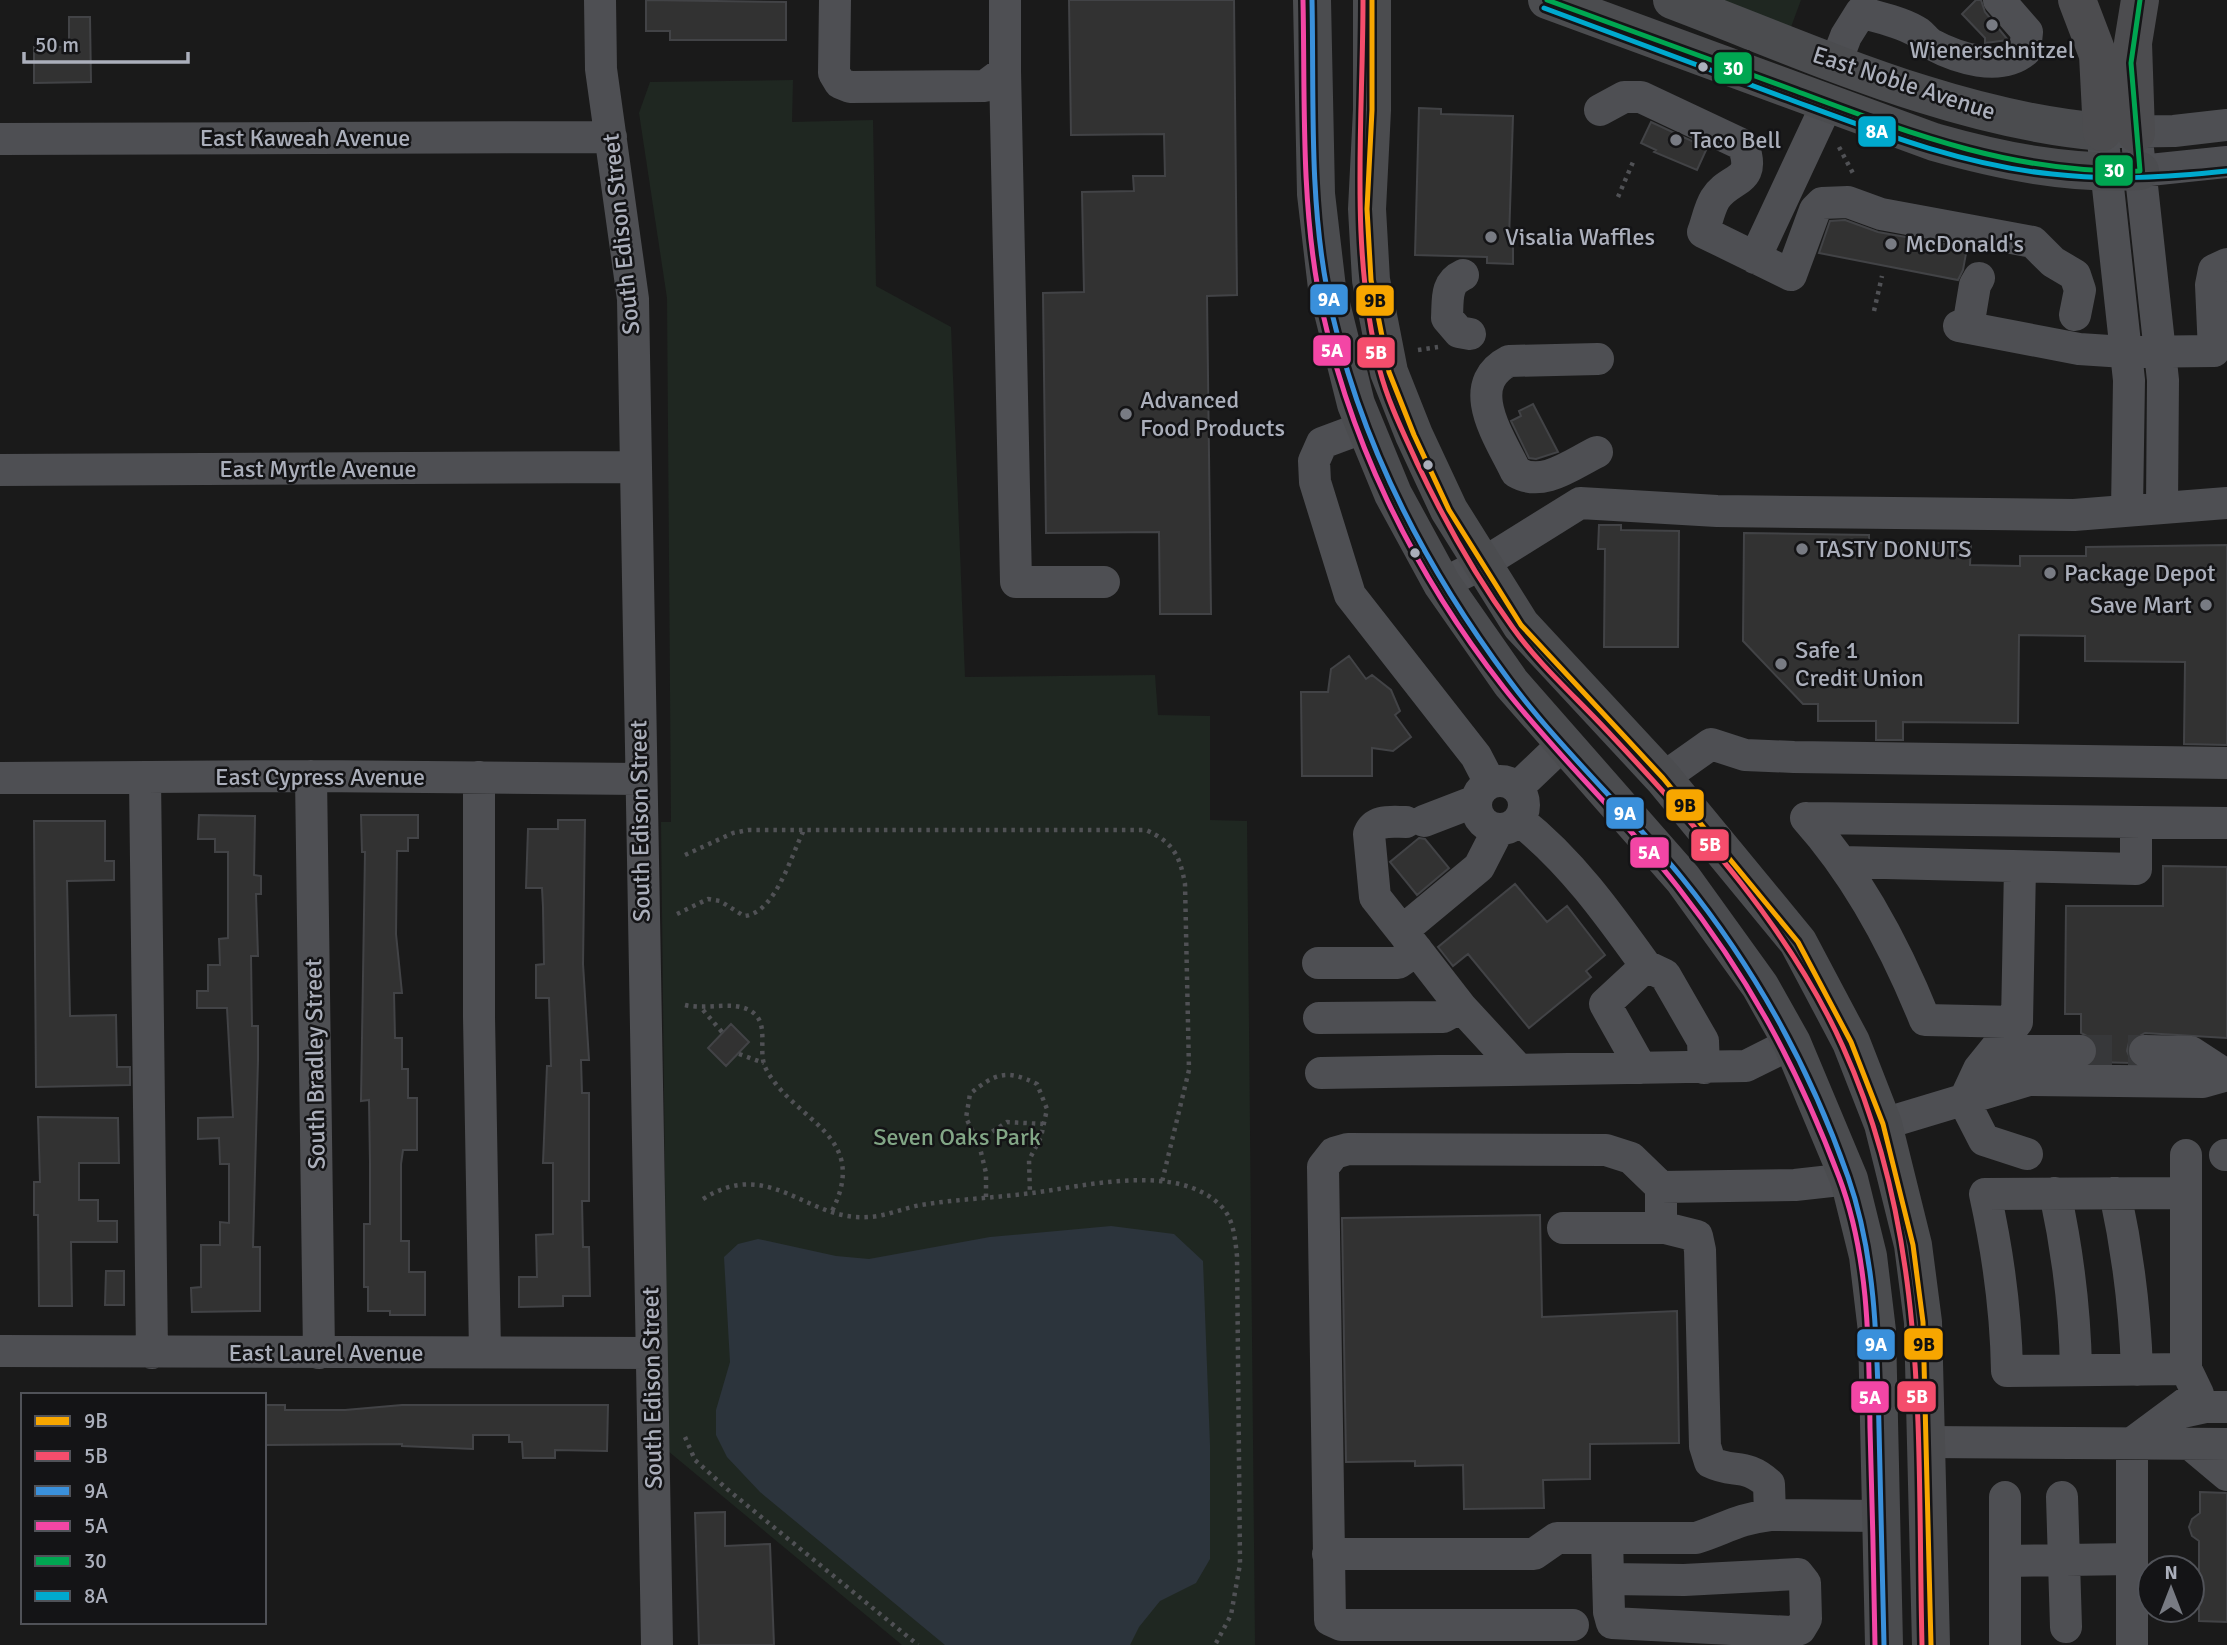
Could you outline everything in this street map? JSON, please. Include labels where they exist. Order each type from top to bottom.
[{"type":"highway","points":[[2077,0],[2098,55],[2119,132]]},
{"type":"highway","points":[[2119,132],[2140,0]]},
{"type":"main road","points":[[1312,0],[1315,170],[1320,241],[1342,357],[1364,427],[1393,494],[1442,584],[1511,683],[1683,879],[1760,986],[1792,1043],[1849,1179],[1868,1256],[1878,1331],[1884,1645]]},
{"type":"main road","points":[[1372,0],[1372,110],[1367,232],[1378,326],[1389,372],[1414,435],[1449,510],[1521,625],[1663,778],[1798,942],[1851,1042],[1883,1124],[1913,1245],[1923,1322],[1931,1645]]},
{"type":"main road","name":"East Noble Avenue","points":[[1547,0],[1913,136],[1978,155],[2057,168],[2123,171]]},
{"type":"main road","name":"East Noble Avenue","points":[[1672,0],[1958,106],[2039,124],[2119,132]]},
{"type":"main road","points":[[1849,1179],[1864,1187],[1880,1206],[1902,1349],[1905,1419],[1909,1433],[1927,1442]]},
{"type":"street","name":"South Edison Street","points":[[600,0],[601,69],[633,299],[657,1645]]},
{"type":"street","points":[[835,0],[835,73],[840,83],[850,87],[985,86],[1005,71]]},
{"type":"street","points":[[1005,0],[1016,582],[1104,582]]},
{"type":"street","points":[[1836,62],[1846,36],[1861,12],[1918,32],[1929,43],[1961,56],[2003,62],[2016,58],[2025,51],[2027,32],[1998,0]]},
{"type":"street","points":[[1600,110],[1624,97],[1640,97],[1743,145],[1747,167],[1743,177],[1716,198],[1703,232],[1791,275],[1810,218],[1822,203],[1832,201],[1848,202],[1881,214],[2033,242],[2053,262],[2075,275],[2073,337],[2079,349]]},
{"type":"street","points":[[1755,258],[1827,104]]},
{"type":"street","name":"East Noble Avenue","points":[[2119,132],[2227,125]]},
{"type":"street","points":[[2119,132],[2123,171],[2125,352],[2129,380],[2127,510]]},
{"type":"street","name":"East Kaweah Avenue","points":[[0,139],[611,137]]},
{"type":"street","name":"East Noble Avenue","points":[[2123,171],[2227,162]]},
{"type":"street","points":[[2123,171],[2160,350],[2163,380],[2162,506]]},
{"type":"street","points":[[1979,278],[1964,326],[2079,349],[2125,352],[2214,351],[2211,285],[2214,270],[2227,264]]},
{"type":"street","points":[[1462,275],[1454,279],[1449,287],[1447,318],[1459,332],[1470,334]]},
{"type":"street","points":[[1597,452],[1550,476],[1537,480],[1527,478],[1516,472],[1484,396],[1489,377],[1497,367],[1508,361],[1598,359]]},
{"type":"street","points":[[1318,964],[1398,963],[1410,941],[1479,867],[1524,805],[1494,791],[1476,756],[1350,596],[1315,482],[1314,461],[1316,450],[1322,443],[1364,427]]},
{"type":"street","name":"East Myrtle Avenue","points":[[0,470],[635,467]]},
{"type":"street","points":[[1442,584],[1482,564],[1580,503],[1717,511],[2018,515],[2101,514],[2162,506],[2227,503]]},
{"type":"street","points":[[1563,744],[1494,791],[1476,810],[1483,823],[1508,825],[1545,841],[1599,901],[1646,966],[1665,975],[1703,1041],[1704,1068]]},
{"type":"street","points":[[1663,778],[1711,744],[1745,755],[1769,756],[2227,763]]},
{"type":"street","name":"East Cypress Avenue","points":[[0,778],[311,776],[640,779]]},
{"type":"street","name":"South Bradley Street","points":[[311,776],[319,1353]]},
{"type":"street","points":[[479,777],[479,1017],[485,1352]]},
{"type":"street","points":[[145,778],[152,1353]]},
{"type":"street","points":[[1494,791],[1415,821],[1378,823],[1372,826],[1369,834],[1375,897],[1461,1006],[1519,1070]]},
{"type":"street","points":[[2017,1022],[1925,1020],[1878,922],[1842,862],[1806,818],[2227,823]]},
{"type":"street","points":[[1842,862],[2136,869],[2136,822]]},
{"type":"street","points":[[1964,1101],[1979,1069],[2017,1022],[2020,867]]},
{"type":"street","points":[[1641,1068],[1605,1004],[1646,966]]},
{"type":"street","points":[[1318,1018],[1443,1017],[1461,1006]]},
{"type":"street","points":[[1321,1073],[1746,1066],[1792,1043]]},
{"type":"street","points":[[1979,1069],[2022,1051],[2080,1051]]},
{"type":"street","points":[[2145,1051],[2191,1052],[2226,1075]]},
{"type":"street","points":[[1883,1124],[2029,1080],[2203,1082],[2226,1075]]},
{"type":"street","points":[[1964,1101],[1984,1140],[2026,1154]]},
{"type":"street","points":[[1573,1625],[1341,1625],[1330,1620],[1323,1167],[1334,1153],[1348,1149],[1606,1150],[1631,1158],[1661,1187],[1796,1185],[1849,1179]]},
{"type":"street","points":[[2132,1443],[2198,1394],[2186,1369],[2186,1155]]},
{"type":"street","points":[[1661,1187],[1661,1220],[1665,1228]]},
{"type":"street","points":[[2054,1193],[2070,1272],[2076,1370]]},
{"type":"street","points":[[2115,1193],[2129,1257],[2136,1312],[2137,1370]]},
{"type":"street","points":[[2186,1193],[1985,1194],[1999,1259],[2006,1314],[2007,1371],[2186,1369]]},
{"type":"street","points":[[1563,1228],[1665,1228],[1697,1236],[1700,1250],[1704,1446],[1710,1462],[1720,1467],[1743,1468],[1757,1474],[1769,1484],[1770,1515]]},
{"type":"street","name":"East Laurel Avenue","points":[[0,1351],[651,1353]]},
{"type":"street","points":[[2171,1415],[2205,1407],[2227,1407]]},
{"type":"street","points":[[1927,1442],[2227,1444]]},
{"type":"street","points":[[2132,1443],[2132,1645]]},
{"type":"street","points":[[2190,1444],[2227,1475]]},
{"type":"street","points":[[2005,1497],[2005,1645]]},
{"type":"street","points":[[2062,1497],[2066,1626]]},
{"type":"street","points":[[1328,1554],[1534,1554],[1557,1538],[1696,1538],[1716,1532],[1730,1522],[1770,1515],[1881,1516]]},
{"type":"street","points":[[1606,1539],[1608,1579],[1612,1623],[1622,1626],[1791,1632],[1800,1629],[1806,1619],[1805,1583],[1798,1574],[1684,1580],[1608,1579]]},
{"type":"street","points":[[2005,1560],[2132,1559]]},
{"type":"path","points":[[1839,147],[1858,182]]},
{"type":"path","points":[[1618,197],[1633,162]]},
{"type":"path","points":[[1874,311],[1882,276]]},
{"type":"path","points":[[677,914],[708,899],[720,901],[744,916],[760,911],[784,878],[804,830]]},
{"type":"path","points":[[685,855],[733,832],[1146,830],[1165,839],[1180,856],[1185,884],[1189,1070],[1162,1182]]},
{"type":"path","points":[[685,1005],[702,1009],[731,1005],[749,1010],[760,1020],[763,1036],[761,1054],[778,1088],[832,1138],[841,1161],[843,1181],[832,1212]]},
{"type":"path","points":[[702,1009],[722,1032]]},
{"type":"path","points":[[738,1054],[764,1063]]},
{"type":"path","points":[[986,1197],[986,1173],[978,1141],[966,1118],[970,1094],[990,1077],[1017,1074],[1037,1084],[1047,1109],[1041,1137],[1029,1160],[1030,1194]]},
{"type":"path","points":[[978,1141],[1007,1122],[1044,1124]]},
{"type":"path","points":[[703,1199],[718,1189],[740,1185],[773,1186],[832,1212],[848,1217],[870,1217],[941,1202],[1030,1194],[1116,1181],[1162,1182],[1196,1190],[1223,1208],[1230,1219],[1237,1256],[1240,1564],[1231,1615],[1215,1645]]},
{"type":"path","points":[[685,1437],[695,1460],[727,1489],[918,1645]]},
{"type":"green space","points":[[1721,0],[1801,0],[1791,27]]},
{"type":"green space","name":"Seven Oaks Park","points":[[793,80],[792,122],[873,120],[876,286],[951,327],[965,677],[1155,675],[1158,715],[1210,716],[1210,820],[1247,821],[1255,1645],[902,1645],[668,1451],[661,822],[671,822],[667,298],[639,113],[650,82]]},
{"type":"shaded area","points":[[1111,1226],[1174,1234],[1203,1261],[1210,1445],[1210,1559],[1196,1583],[1160,1601],[1139,1627],[1130,1645],[945,1645],[760,1492],[727,1457],[716,1435],[716,1410],[730,1362],[724,1257],[738,1244],[758,1239],[836,1256],[869,1259],[990,1237]]},
{"type":"building","points":[[646,0],[786,2],[786,40],[670,40],[670,31],[646,31]]},
{"type":"building","name":"Advanced Food Products","points":[[1069,0],[1234,0],[1237,295],[1207,296],[1211,614],[1160,614],[1159,532],[1046,533],[1043,293],[1084,292],[1082,192],[1134,191],[1133,176],[1165,176],[1164,134],[1071,135]]},
{"type":"building","points":[[1976,0],[1981,0],[1985,12],[2008,40],[1985,43],[1985,38],[1962,14]]},
{"type":"building","points":[[69,17],[90,17],[91,82],[34,83],[34,47],[69,47]]},
{"type":"building","points":[[1419,108],[1441,109],[1441,114],[1513,116],[1509,240],[1513,240],[1513,264],[1487,263],[1487,257],[1415,255]]},
{"type":"building","name":"Taco Bell","points":[[1651,122],[1707,148],[1697,170],[1654,152],[1656,150],[1641,143]]},
{"type":"building","name":"McDonald's","points":[[1845,220],[1878,232],[1967,248],[1963,270],[1958,280],[1819,253],[1830,221]]},
{"type":"building","points":[[1533,404],[1558,452],[1536,459],[1529,458],[1511,421],[1521,416],[1519,411]]},
{"type":"building","points":[[1599,525],[1621,525],[1621,530],[1679,531],[1678,647],[1604,647],[1605,549],[1598,549]]},
{"type":"building","points":[[1744,533],[1869,535],[1869,543],[1971,543],[1970,565],[2020,566],[2020,556],[2086,556],[2086,547],[2227,545],[2227,745],[2184,744],[2185,662],[2085,661],[2085,636],[2019,635],[2018,723],[1903,722],[1903,740],[1876,740],[1876,721],[1818,721],[1818,704],[1803,704],[1743,641]]},
{"type":"building","points":[[1349,656],[1366,679],[1372,675],[1391,690],[1400,711],[1395,715],[1411,737],[1393,751],[1372,748],[1372,776],[1302,776],[1301,692],[1328,692],[1331,669]]},
{"type":"building","points":[[199,815],[255,816],[254,875],[261,876],[261,894],[256,894],[258,956],[251,956],[252,1026],[258,1026],[253,1247],[260,1247],[260,1311],[192,1312],[191,1288],[201,1287],[201,1245],[220,1245],[220,1222],[229,1223],[229,1164],[220,1164],[219,1138],[198,1139],[198,1118],[233,1117],[227,1008],[197,1008],[197,991],[208,991],[208,965],[220,965],[219,939],[228,938],[228,852],[215,852],[215,839],[198,839]]},
{"type":"building","points":[[361,815],[418,815],[418,838],[408,838],[408,851],[397,851],[396,934],[402,993],[394,993],[395,1038],[402,1038],[402,1069],[408,1069],[408,1098],[417,1098],[417,1150],[403,1150],[401,1164],[401,1241],[409,1241],[409,1272],[425,1272],[425,1315],[390,1315],[390,1311],[368,1311],[368,1287],[364,1287],[364,1224],[370,1224],[370,1163],[369,1100],[361,1101],[365,852],[362,852]]},
{"type":"building","points":[[558,820],[585,820],[583,964],[589,1060],[581,1060],[582,1093],[589,1093],[589,1201],[582,1201],[583,1247],[589,1247],[590,1296],[563,1296],[563,1306],[519,1307],[519,1277],[537,1277],[536,1235],[553,1234],[553,1163],[543,1163],[547,1066],[551,1066],[549,998],[536,998],[536,965],[544,964],[543,907],[542,888],[526,888],[528,829],[558,829]]},
{"type":"building","points":[[34,821],[105,821],[105,861],[114,861],[114,880],[67,881],[70,1016],[116,1015],[117,1067],[130,1067],[130,1085],[36,1087]]},
{"type":"building","points":[[1419,838],[1425,839],[1449,868],[1417,895],[1390,862]]},
{"type":"building","points":[[2163,866],[2227,867],[2227,1038],[2145,1033],[2129,1042],[2127,1051],[2132,1063],[2094,1062],[2098,1050],[2096,1041],[2081,1033],[2081,1014],[2065,1014],[2066,906],[2163,906]]},
{"type":"building","points":[[1515,884],[1547,922],[1567,906],[1605,955],[1586,971],[1591,977],[1529,1028],[1468,954],[1453,966],[1438,947]]},
{"type":"building","points":[[731,1024],[749,1042],[726,1066],[708,1048]]},
{"type":"building","points":[[38,1117],[118,1118],[119,1163],[79,1163],[79,1200],[98,1200],[98,1221],[117,1221],[117,1242],[71,1242],[72,1306],[39,1306],[38,1215],[34,1215],[34,1182],[40,1182]]},
{"type":"building","points":[[1540,1215],[1542,1317],[1677,1311],[1679,1443],[1590,1444],[1590,1479],[1543,1480],[1544,1508],[1464,1509],[1463,1465],[1415,1466],[1415,1461],[1346,1462],[1342,1218]]},
{"type":"building","points":[[106,1271],[124,1271],[124,1305],[105,1305]]},
{"type":"building","points":[[266,1405],[285,1405],[285,1410],[345,1410],[402,1405],[608,1405],[607,1451],[555,1450],[555,1458],[523,1458],[522,1442],[509,1442],[509,1435],[473,1435],[473,1449],[402,1444],[266,1445]]},
{"type":"building","points":[[2200,1492],[2227,1493],[2227,1622],[2206,1621],[2206,1554],[2199,1554],[2199,1541],[2192,1536],[2189,1527],[2192,1519],[2200,1513]]},
{"type":"building","points":[[725,1512],[725,1546],[770,1544],[774,1645],[699,1645],[695,1513]]},
{"type":"tunnel","points":[[2080,1051],[2145,1051]]},
{"type":"transit line","name":"5A","points":[[1303,0],[1306,182],[1318,289],[1346,397],[1387,500],[1412,549],[1471,644],[1546,738],[1677,886],[1727,955],[1789,1061],[1839,1177],[1856,1238],[1865,1301],[1869,1364],[1875,1645]]},
{"type":"transit line","name":"9A","points":[[1312,0],[1315,182],[1321,254],[1339,343],[1355,395],[1396,495],[1447,590],[1509,680],[1550,731],[1682,878],[1733,947],[1798,1058],[1848,1177],[1870,1269],[1876,1333],[1884,1645]]},
{"type":"transit line","name":"5B","points":[[1363,0],[1360,186],[1364,279],[1370,325],[1383,383],[1407,441],[1461,548],[1513,628],[1547,669],[1677,807],[1770,921],[1822,1004],[1843,1047],[1871,1119],[1891,1192],[1905,1266],[1913,1341],[1918,1416],[1922,1645]]},
{"type":"transit line","name":"9B","points":[[1372,0],[1372,110],[1367,209],[1371,280],[1389,372],[1414,435],[1449,510],[1521,625],[1663,778],[1798,942],[1851,1042],[1883,1124],[1913,1245],[1923,1322],[1931,1645]]},
{"type":"transit line","name":"30","points":[[1547,0],[1922,136],[2050,166],[2140,171],[2131,63],[2140,0]]},
{"type":"transit line","name":"8A","points":[[1544,8],[1882,133],[1983,163],[2052,174],[2118,178],[2227,171]]},
{"type":"place","name":"Wienerschnitzel","points":[[1992,25]]},
{"type":"place","name":"Taco Bell","points":[[1676,140]]},
{"type":"place","name":"Visalia Waffles","points":[[1491,237]]},
{"type":"place","name":"McDonald's","points":[[1891,244]]},
{"type":"place","name":"Advanced Food Products","points":[[1126,414]]},
{"type":"place","name":"TASTY DONUTS","points":[[1802,549]]},
{"type":"place","name":"Package Depot","points":[[2050,573]]},
{"type":"place","name":"Save Mart","points":[[2206,605]]},
{"type":"place","name":"Safe 1 Credit Union","points":[[1781,664]]}]
